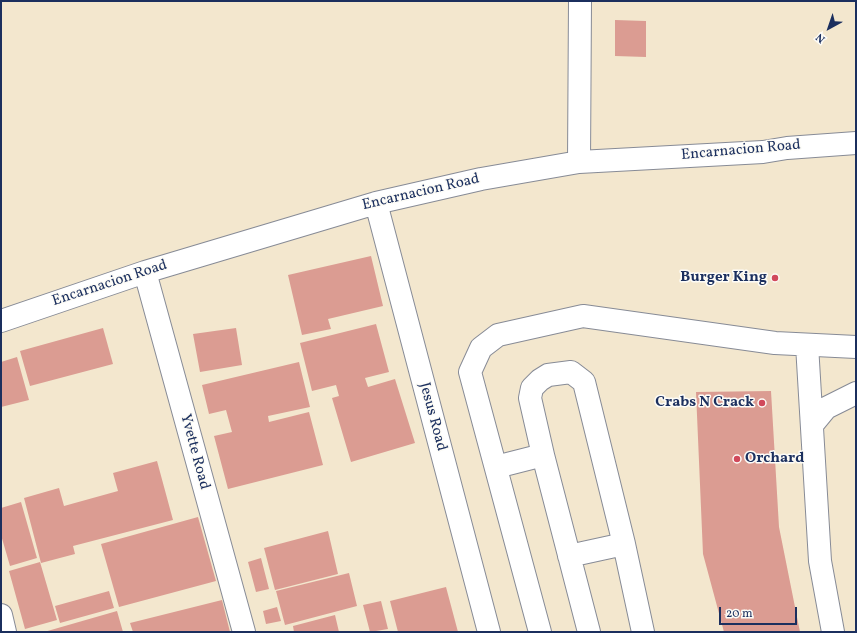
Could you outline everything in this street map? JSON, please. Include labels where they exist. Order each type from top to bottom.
[{"type":"street","points":[[579,162],[580,1]]},
{"type":"street","name":"Encarnacion Road","points":[[1,321],[145,272],[376,203],[481,179],[579,162],[763,152],[787,148],[856,143]]},
{"type":"street","name":"Jesus Road","points":[[376,203],[489,632]]},
{"type":"street","name":"Yvette Road","points":[[145,272],[244,632]]},
{"type":"street","points":[[540,632],[470,372],[481,348],[498,335],[583,316],[775,343],[856,347]]},
{"type":"street","points":[[806,345],[820,561],[833,632]]},
{"type":"street","points":[[589,632],[543,455],[530,398],[532,388],[540,380],[548,375],[571,372],[584,382],[624,544],[643,632]]},
{"type":"street","points":[[812,425],[826,408],[856,393]]},
{"type":"street","points":[[496,467],[543,455]]},
{"type":"street","points":[[569,556],[624,544]]},
{"type":"street","points":[[1,615],[5,632]]},
{"type":"building","points":[[615,20],[646,21],[646,57],[615,56]]},
{"type":"building","points":[[371,256],[383,306],[328,319],[331,329],[302,335],[288,275]]},
{"type":"building","points":[[376,324],[389,372],[365,378],[368,387],[395,379],[415,443],[351,462],[332,398],[339,396],[336,385],[312,391],[300,343]]},
{"type":"building","points":[[103,328],[113,364],[30,386],[20,351]]},
{"type":"building","points":[[236,328],[242,365],[200,372],[193,334]]},
{"type":"building","points":[[17,357],[29,400],[1,407],[1,362]]},
{"type":"building","points":[[299,362],[310,407],[268,416],[269,422],[309,412],[323,465],[228,489],[214,436],[232,432],[226,410],[209,414],[202,385]]},
{"type":"building","name":"Orchard","points":[[771,391],[779,527],[800,632],[724,632],[703,554],[696,392]]},
{"type":"building","points":[[157,461],[173,520],[73,546],[75,554],[41,563],[24,498],[59,488],[64,506],[118,491],[113,473]]},
{"type":"building","points":[[21,502],[37,558],[10,566],[1,535],[1,508]]},
{"type":"building","points":[[198,517],[216,581],[119,607],[101,544]]},
{"type":"building","points":[[328,531],[338,574],[275,590],[264,548]]},
{"type":"building","points":[[261,558],[269,589],[256,592],[248,562]]},
{"type":"building","points":[[40,562],[57,620],[25,629],[9,571]]},
{"type":"building","points":[[349,573],[357,606],[285,625],[276,591]]},
{"type":"building","points":[[446,587],[458,632],[398,632],[390,601]]},
{"type":"building","points":[[109,591],[114,608],[60,623],[55,606]]},
{"type":"building","points":[[222,600],[230,632],[133,632],[130,623]]},
{"type":"building","points":[[381,601],[388,629],[370,632],[363,605]]},
{"type":"building","points":[[277,607],[281,621],[266,624],[263,611]]},
{"type":"building","points":[[117,611],[123,632],[44,632]]},
{"type":"building","points":[[335,615],[339,632],[294,632],[293,626]]},
{"type":"place","name":"Burger King","points":[[775,278]]},
{"type":"place","name":"Crabs N Crack","points":[[762,403]]},
{"type":"place","name":"Orchard","points":[[737,459]]}]
